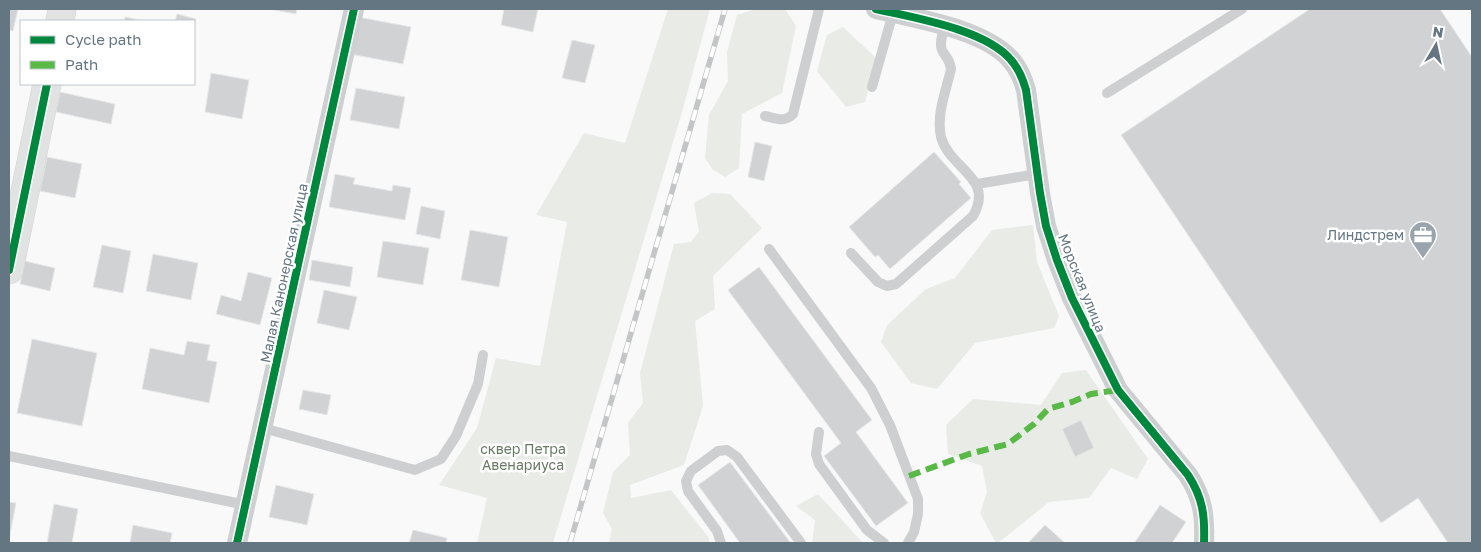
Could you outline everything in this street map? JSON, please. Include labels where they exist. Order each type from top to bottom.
[{"type":"street","name":"Малая Канонерская улица","points":[[237,543],[354,9]]},
{"type":"street","name":"Морская улица","points":[[884,11],[973,35],[994,45],[1010,58],[1021,75],[1026,90],[1046,226],[1057,260],[1072,298],[1118,390],[1188,474],[1198,489],[1203,508],[1204,543]]},
{"type":"street","points":[[9,270],[47,85]]},
{"type":"lane","points":[[765,116],[784,120],[792,114],[819,9]]},
{"type":"lane","points":[[1107,93],[1242,9]]},
{"type":"lane","points":[[872,87],[884,11]]},
{"type":"lane","points":[[851,252],[878,282],[887,286],[896,284],[973,216],[978,206],[980,195],[976,184],[947,151],[941,137],[939,116],[951,69],[950,61],[942,51],[940,44],[945,26]]},
{"type":"lane","points":[[976,184],[1037,174]]},
{"type":"lane","points":[[769,249],[871,388],[890,425],[918,499],[918,514],[914,532],[908,543]]},
{"type":"lane","points":[[263,428],[415,470],[440,459],[456,436],[478,384],[483,355]]},
{"type":"lane","points":[[819,432],[816,454],[819,464],[867,530],[884,543]]},
{"type":"lane","points":[[721,543],[717,531],[688,491],[686,481],[691,471],[718,451],[727,450],[737,457],[801,543]]},
{"type":"lane","points":[[9,456],[246,505]]},
{"type":"green space","name":"сквер Петра Авенариуса","points":[[668,9],[710,9],[682,112],[553,543],[477,543],[487,498],[439,485],[477,428],[496,358],[540,366],[567,222],[536,215],[584,133],[625,143]]},
{"type":"green space","points":[[756,9],[785,9],[796,26],[782,93],[742,114],[739,168],[725,177],[713,170],[705,158],[709,115],[728,81],[727,52],[737,15]]},
{"type":"green space","points":[[843,27],[876,58],[865,102],[846,107],[817,71],[827,35]]},
{"type":"green space","points":[[712,193],[730,194],[762,228],[713,276],[715,309],[695,321],[703,406],[684,465],[630,485],[631,498],[671,490],[709,538],[709,543],[609,543],[612,529],[603,513],[613,472],[630,455],[628,423],[643,403],[640,373],[674,244],[691,242],[699,232],[694,203]]},
{"type":"green space","points":[[1033,225],[1037,262],[1059,316],[1054,328],[975,343],[937,389],[911,383],[881,342],[887,325],[926,289],[955,278],[992,230]]},
{"type":"green space","points":[[1086,370],[1148,459],[1137,479],[1111,468],[1089,498],[1049,502],[996,543],[980,513],[987,492],[982,466],[948,454],[946,425],[973,399],[1041,405],[1062,373]]},
{"type":"green space","points":[[818,494],[863,543],[812,543],[815,520],[796,506]]},
{"type":"building","points":[[9,9],[18,9],[13,31],[9,30]]},
{"type":"building","points":[[269,9],[297,9],[296,14]]},
{"type":"building","points":[[504,9],[538,9],[533,32],[501,25]]},
{"type":"building","points":[[1310,9],[1440,9],[1472,57],[1472,543],[1448,543],[1418,498],[1381,523],[1121,135]]},
{"type":"building","points":[[177,14],[196,19],[195,23],[195,20],[175,20]]},
{"type":"building","points":[[125,17],[139,20],[124,20]]},
{"type":"building","points":[[358,17],[411,27],[403,64],[350,54]]},
{"type":"building","points":[[572,40],[595,45],[585,83],[562,78]]},
{"type":"building","points":[[211,73],[249,80],[242,119],[205,112]]},
{"type":"building","points":[[356,88],[405,97],[399,129],[350,120]]},
{"type":"building","points":[[60,92],[115,104],[111,124],[56,112]]},
{"type":"building","points":[[755,142],[772,146],[764,181],[748,177]]},
{"type":"building","points":[[934,152],[961,182],[959,184],[971,198],[890,269],[878,255],[875,257],[849,227]]},
{"type":"building","points":[[47,157],[82,164],[75,198],[40,191]]},
{"type":"building","points":[[335,174],[355,178],[353,184],[392,191],[393,185],[411,188],[405,220],[329,207]]},
{"type":"building","points":[[421,206],[445,211],[440,239],[416,234]]},
{"type":"building","points":[[470,230],[508,237],[499,287],[461,280]]},
{"type":"building","points":[[383,241],[429,248],[423,285],[377,277]]},
{"type":"building","points":[[102,245],[131,251],[123,293],[93,287]]},
{"type":"building","points":[[153,254],[198,263],[191,300],[146,291]]},
{"type":"building","points":[[312,260],[353,267],[350,287],[309,280]]},
{"type":"building","points":[[25,261],[55,268],[50,291],[20,284]]},
{"type":"building","points":[[759,267],[872,420],[856,432],[908,503],[876,526],[824,456],[841,443],[728,290]]},
{"type":"building","points":[[248,272],[272,278],[260,325],[216,314],[221,295],[241,301]]},
{"type":"building","points":[[324,290],[357,297],[349,330],[317,323]]},
{"type":"building","points":[[32,339],[97,353],[82,426],[17,413]]},
{"type":"building","points":[[187,341],[210,345],[207,360],[217,362],[209,403],[142,389],[150,348],[184,355]]},
{"type":"building","points":[[303,390],[331,395],[327,415],[299,409]]},
{"type":"building","points":[[1081,420],[1094,448],[1075,457],[1062,429]]},
{"type":"building","points":[[730,462],[790,542],[740,543],[698,485]]},
{"type":"building","points":[[276,485],[314,494],[307,525],[269,517]]},
{"type":"building","points":[[9,502],[16,503],[9,540]]},
{"type":"building","points":[[54,504],[78,509],[72,543],[47,543]]},
{"type":"building","points":[[1160,505],[1186,522],[1172,543],[1135,542]]},
{"type":"building","points":[[133,525],[172,533],[170,543],[130,543]]},
{"type":"building","points":[[1045,525],[1065,543],[1028,543]]},
{"type":"building","points":[[413,530],[447,538],[446,543],[409,543]]},
{"type":"railway","points":[[570,543],[725,9]]},
{"type":"marked path","points":[[909,476],[969,454],[1008,444],[1034,424],[1048,409],[1091,394],[1118,390]]},
{"type":"cycle path","points":[[237,543],[354,9]]},
{"type":"cycle path","points":[[876,9],[948,26],[984,40],[999,49],[1016,67],[1026,90],[1046,226],[1072,298],[1118,390],[1193,483],[1202,508],[1204,543]]},
{"type":"cycle path","points":[[9,270],[47,85]]},
{"type":"place","name":"Линдстрем","points":[[1423,259]]}]
